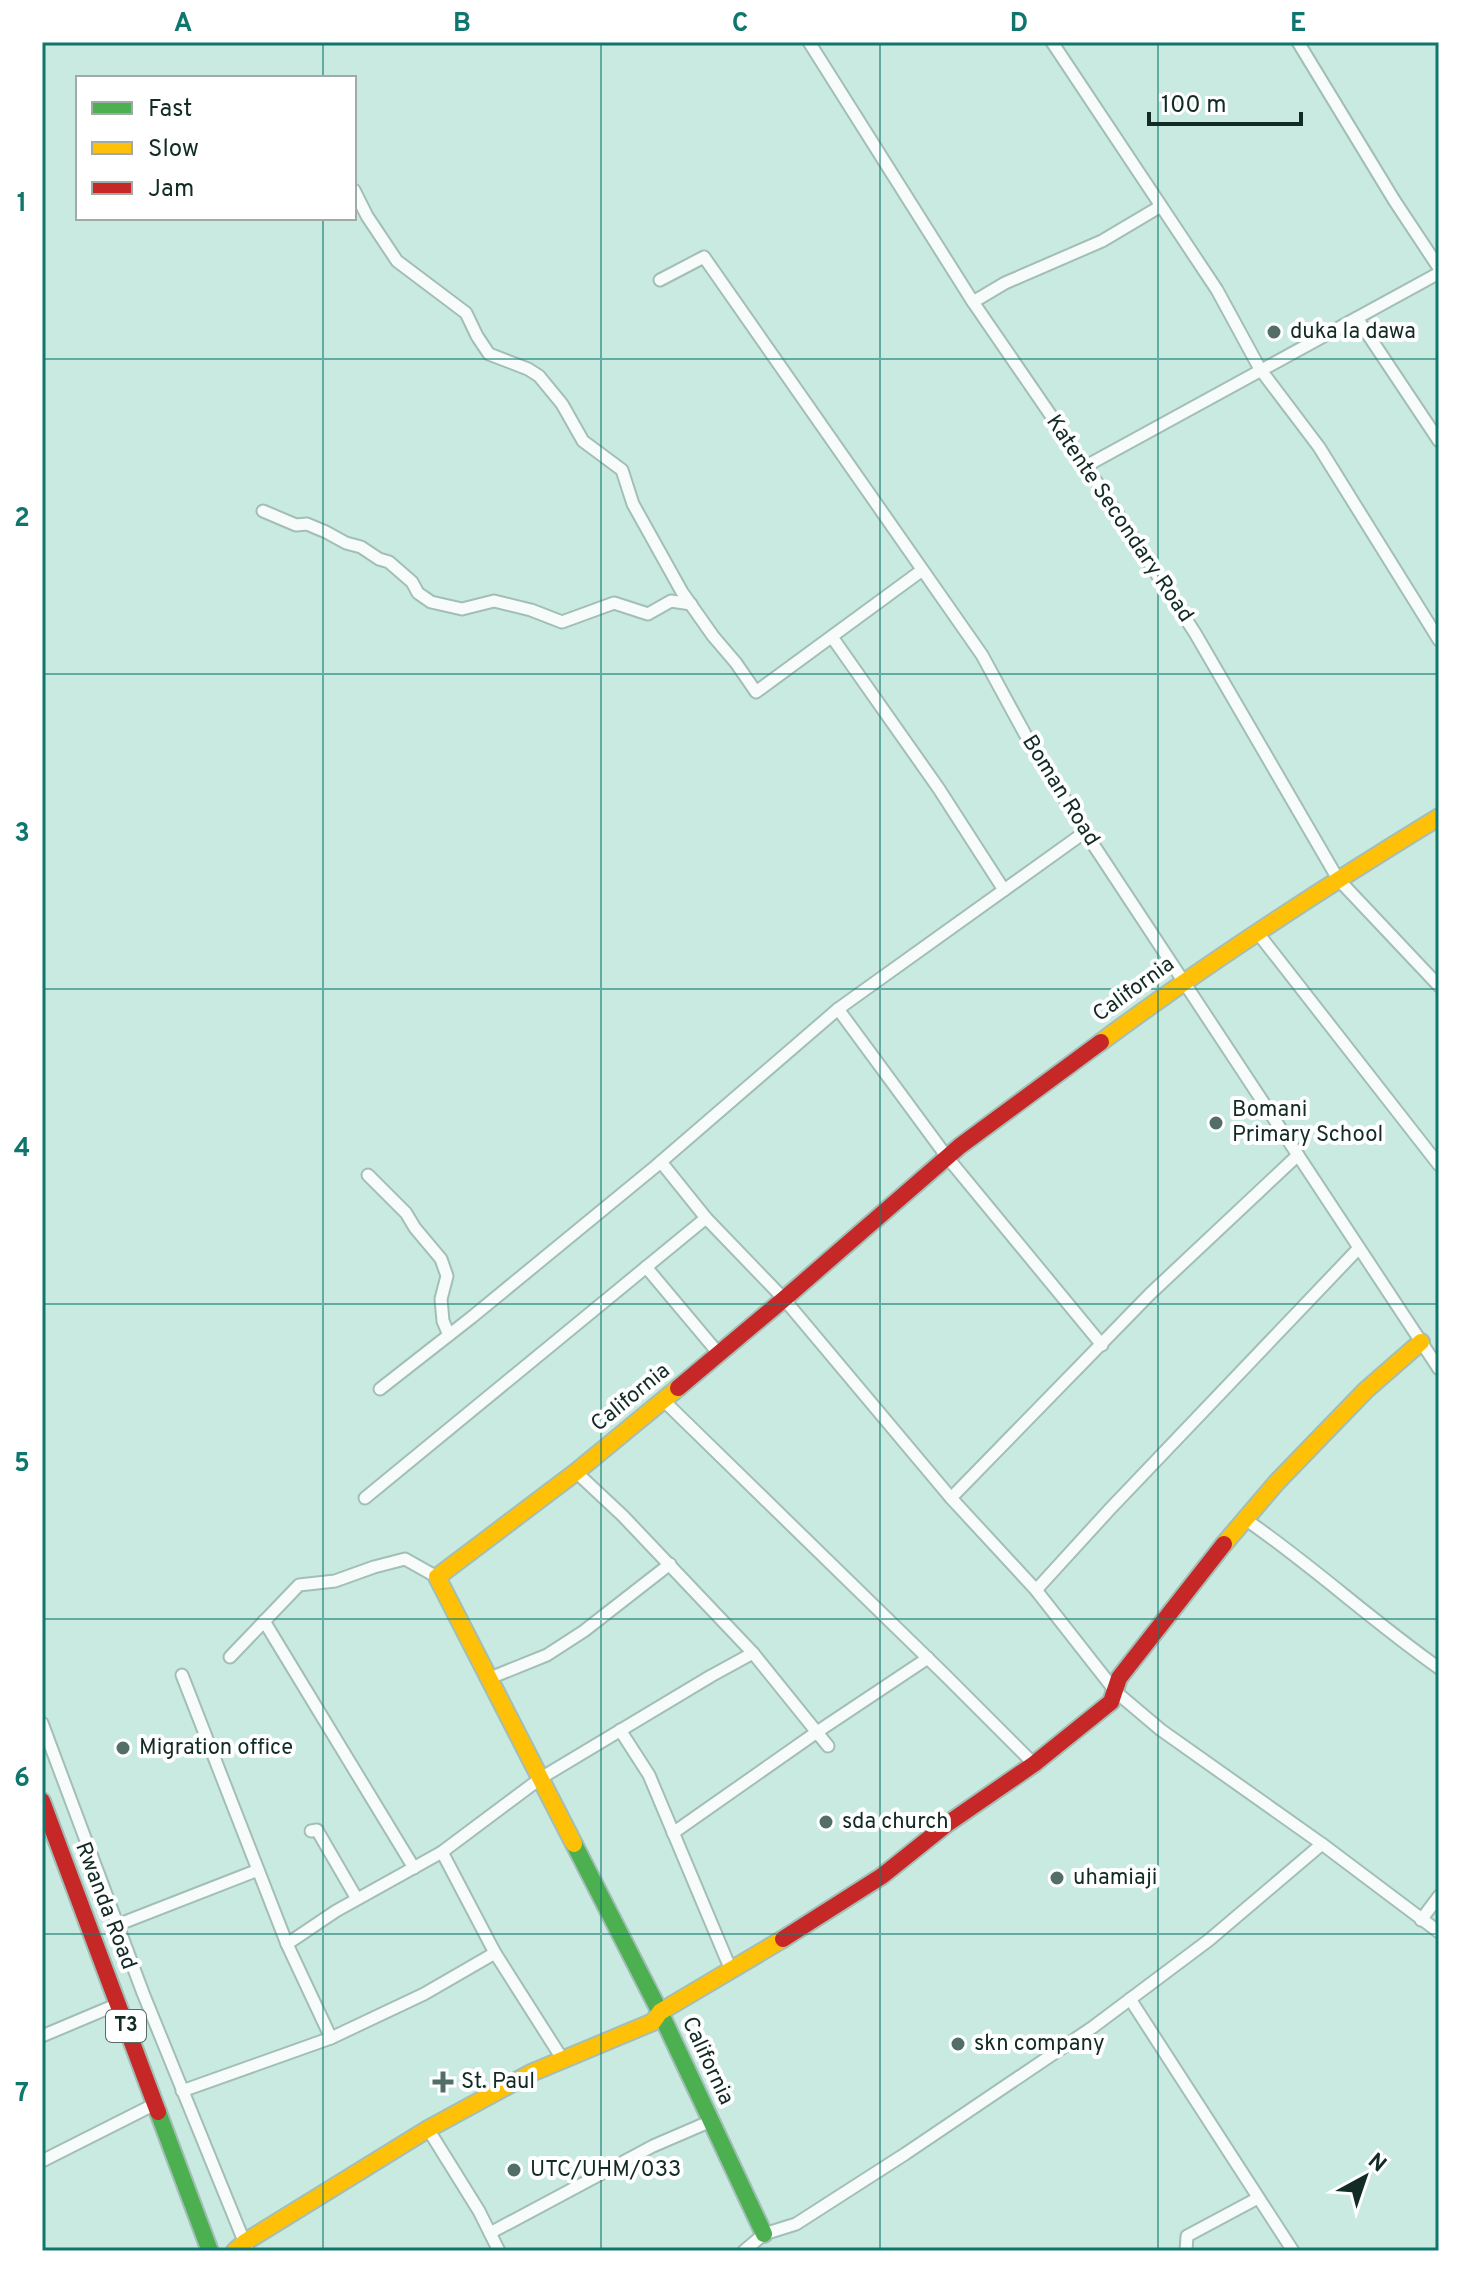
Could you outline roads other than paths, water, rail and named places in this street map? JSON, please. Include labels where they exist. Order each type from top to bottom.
[{"type":"main road","name":"California","points":[[764,2234],[660,2012],[437,1577],[576,1472],[784,1299],[947,1157],[1183,981],[1439,817]]},
{"type":"main road","points":[[243,2248],[428,2129],[531,2073],[653,2022],[660,2012],[882,1876],[947,1824],[1034,1764],[1111,1702],[1119,1678],[1203,1568],[1245,1519],[1366,1390],[1421,1342]]},
{"type":"main road","name":"Rwanda Road","points":[[42,1801],[210,2251]]},
{"type":"street","name":"Katente Secondary Road","points":[[809,42],[973,302],[1086,466],[1195,633],[1338,879],[1439,986]]},
{"type":"street","points":[[1052,42],[1217,290],[1260,369],[1319,447],[1439,640]]},
{"type":"street","points":[[1086,466],[1439,271],[1298,42]]},
{"type":"street","points":[[356,194],[397,261],[466,313],[489,354],[539,376],[562,404],[583,441],[622,470],[633,504],[658,551],[691,604],[756,692],[921,571]]},
{"type":"street","points":[[973,302],[1005,283],[1102,241],[1161,206]]},
{"type":"street","name":"Boman Road","points":[[660,280],[704,257],[982,655],[1025,734],[1085,832],[1439,1369]]},
{"type":"street","points":[[1357,318],[1439,441]]},
{"type":"street","points":[[263,511],[296,525],[307,524],[361,547],[389,562],[412,582],[418,593],[431,602],[446,606],[462,609],[494,601],[562,622],[614,603],[648,614],[671,601],[691,604]]},
{"type":"street","points":[[832,637],[939,789],[1004,890]]},
{"type":"street","points":[[380,1389],[661,1162],[838,1009],[1085,832]]},
{"type":"street","points":[[1257,932],[1439,1165]]},
{"type":"street","points":[[838,1009],[947,1157],[1102,1345]]},
{"type":"street","points":[[951,1498],[1150,1294],[1298,1155]]},
{"type":"street","points":[[661,1162],[706,1218],[784,1299],[951,1498],[1036,1590],[1116,1692],[1161,1730],[1322,1844],[1439,1932]]},
{"type":"street","points":[[368,1175],[406,1213],[441,1259],[447,1276],[441,1299],[443,1321],[449,1335]]},
{"type":"street","points":[[365,1498],[706,1218]]},
{"type":"street","points":[[1036,1590],[1358,1249]]},
{"type":"street","points":[[646,1267],[719,1354]]},
{"type":"street","points":[[663,1400],[1034,1764]]},
{"type":"street","points":[[576,1472],[670,1564],[753,1653],[828,1746]]},
{"type":"street","points":[[1245,1519],[1286,1547],[1393,1635],[1439,1668]]},
{"type":"street","points":[[230,1657],[299,1585],[335,1581],[405,1559],[437,1577]]},
{"type":"street","points":[[490,1678],[547,1655],[584,1631],[670,1564]]},
{"type":"street","points":[[264,1621],[414,1868]]},
{"type":"street","points":[[287,1944],[357,1899],[442,1852],[541,1778],[753,1653]]},
{"type":"street","points":[[673,1833],[928,1658]]},
{"type":"street","points":[[182,1675],[287,1944],[331,2038]]},
{"type":"street","points":[[42,1723],[243,2248]]},
{"type":"street","points":[[620,1730],[649,1775],[731,1970]]},
{"type":"street","points":[[311,1831],[317,1830],[325,1841],[357,1899]]},
{"type":"street","points":[[744,2251],[764,2234],[796,2224],[1093,2027],[1209,1940],[1322,1844]]},
{"type":"street","points":[[442,1852],[495,1953],[563,2060]]},
{"type":"street","points":[[117,1925],[258,1870]]},
{"type":"street","points":[[1421,1920],[1439,1896]]},
{"type":"street","points":[[182,2091],[331,2038],[424,1994],[495,1953]]},
{"type":"street","points":[[1130,1999],[1293,2251]]},
{"type":"street","points":[[42,2036],[118,2004]]},
{"type":"street","points":[[42,2161],[155,2104]]},
{"type":"street","points":[[490,2233],[653,2146],[711,2121]]},
{"type":"street","points":[[428,2129],[479,2211],[499,2251]]},
{"type":"street","points":[[1186,2251],[1187,2236],[1258,2198]]},
{"type":"place","name":"duka la dawa","points":[[1274,332]]},
{"type":"place","name":"Bomani Primary School","points":[[1216,1123]]},
{"type":"place","name":"Migration office","points":[[123,1748]]},
{"type":"place","name":"sda church","points":[[826,1822]]},
{"type":"place","name":"uhamiaji","points":[[1057,1878]]},
{"type":"place","name":"skn company","points":[[958,2044]]},
{"type":"place","name":"St. Paul","points":[[443,2082]]},
{"type":"place","name":"UTC/UHM/033","points":[[514,2170]]}]
